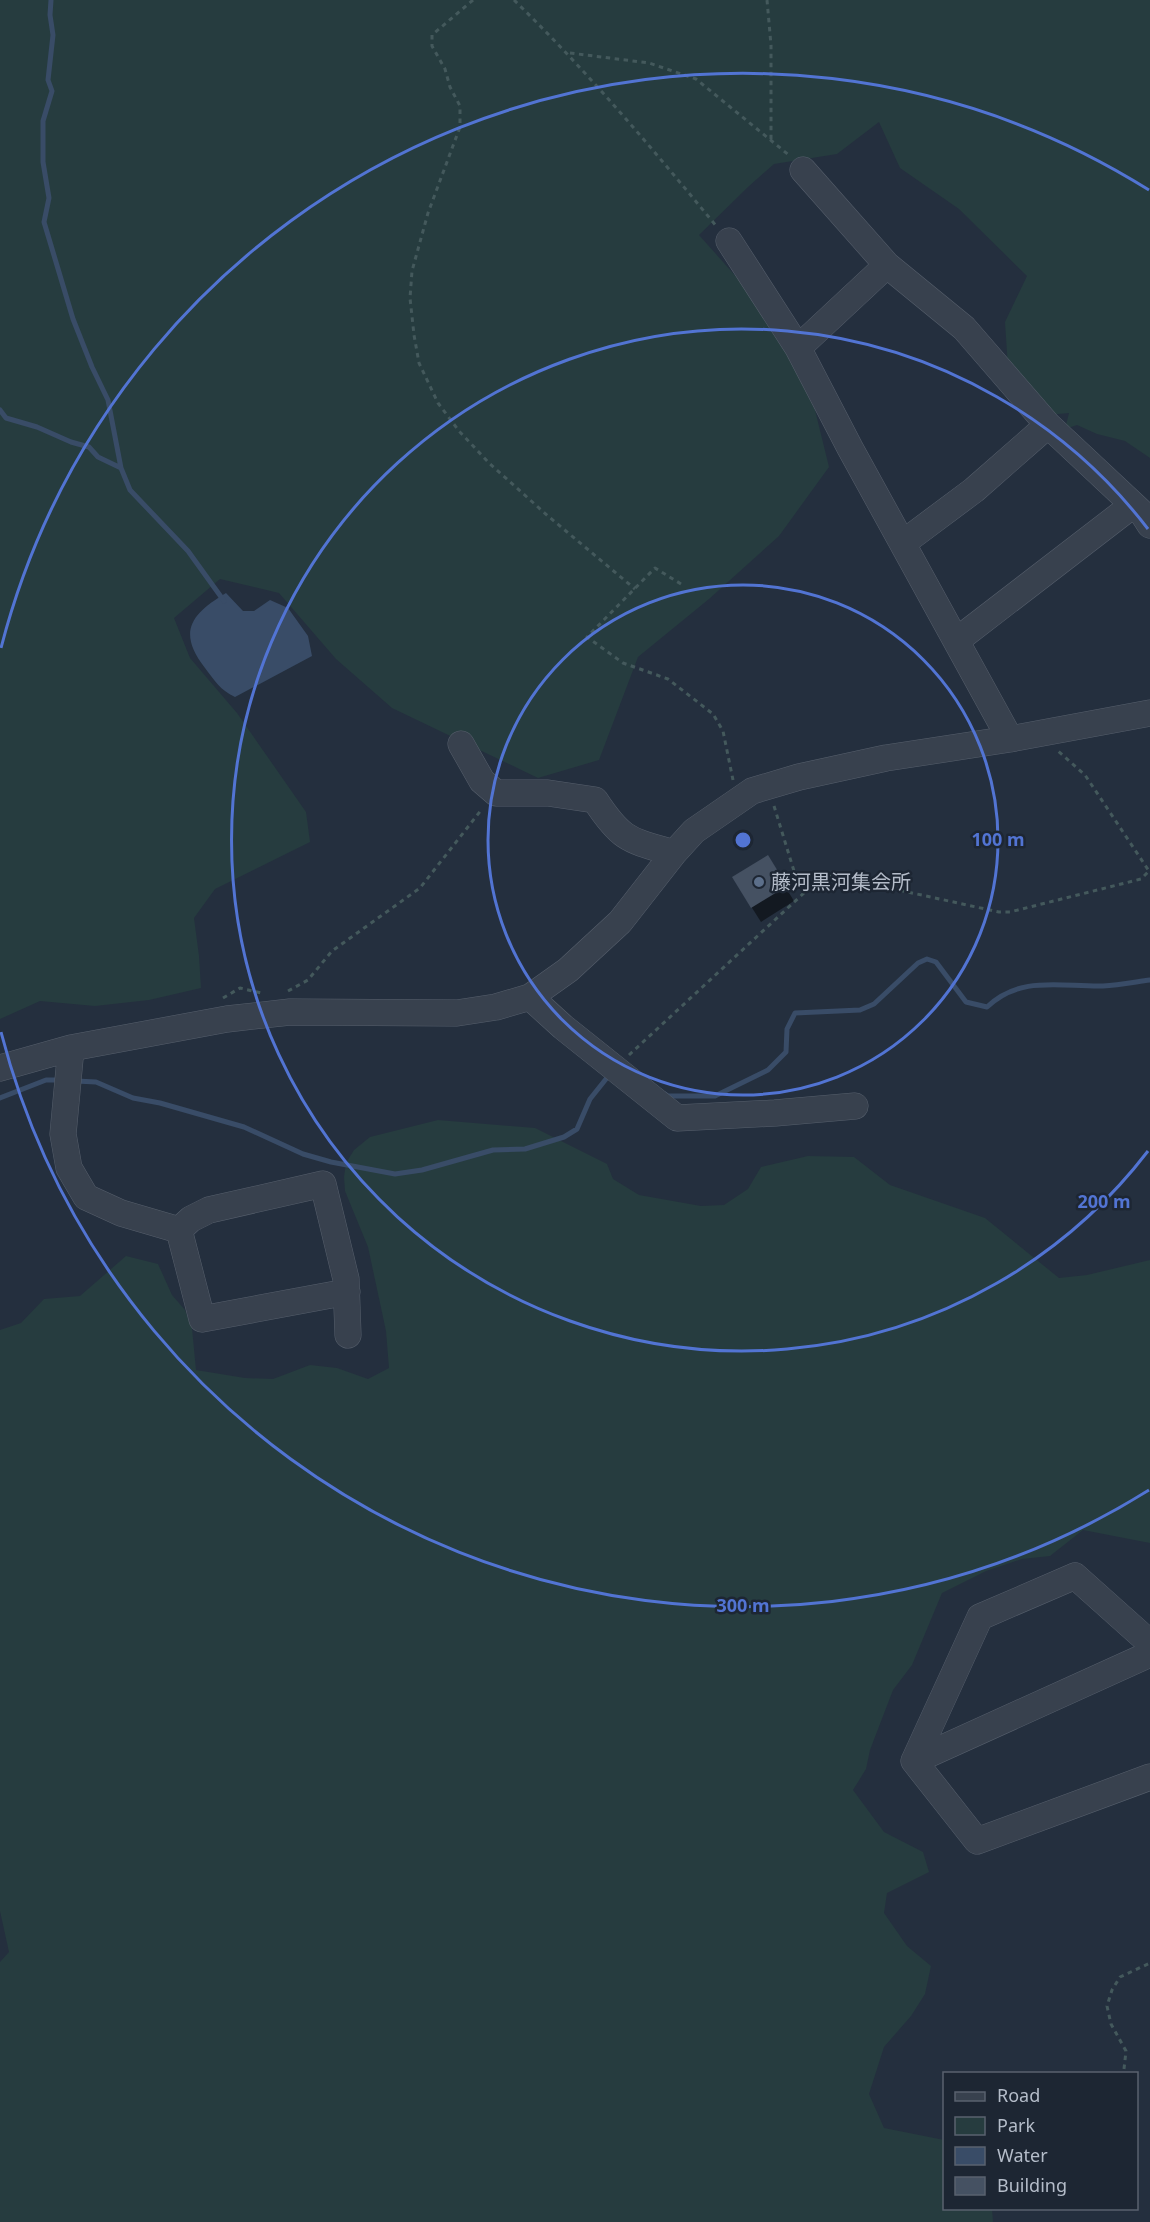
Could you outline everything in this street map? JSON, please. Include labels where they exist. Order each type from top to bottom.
[{"type":"street","points":[[803,170],[887,265],[964,328],[1048,425],[1142,515]]},
{"type":"street","points":[[729,241],[798,348],[850,448],[1010,739]]},
{"type":"street","points":[[798,348],[887,265]]},
{"type":"street","points":[[903,543],[974,490],[1048,425]]},
{"type":"street","points":[[956,641],[1125,511],[1142,515]]},
{"type":"street","points":[[0,1068],[68,1070],[215,1021],[290,1012],[457,1013],[496,1007],[530,997],[568,970],[620,922],[694,831],[752,791],[799,777],[886,758],[1046,733],[1150,713]]},
{"type":"street","points":[[461,744],[482,781],[496,793],[548,793],[595,800],[611,825],[630,840],[675,853]]},
{"type":"street","points":[[530,997],[563,1027],[677,1118],[855,1106]]},
{"type":"street","points":[[68,1070],[63,1134],[69,1168],[86,1197],[121,1213],[179,1230]]},
{"type":"street","points":[[179,1230],[191,1219],[209,1210],[323,1184],[346,1279],[348,1335]]},
{"type":"street","points":[[179,1230],[202,1318],[347,1292]]},
{"type":"street","points":[[914,1761],[980,1617],[1075,1576],[1150,1643]]},
{"type":"street","points":[[914,1761],[1150,1654]]},
{"type":"street","points":[[914,1761],[977,1841],[1150,1777]]},
{"type":"path","points":[[473,0],[432,35],[432,46],[445,69],[450,87],[460,106],[460,127],[428,213],[412,271],[410,298],[419,363],[438,403],[459,431],[490,464],[635,589]]},
{"type":"path","points":[[514,0],[568,53],[647,142],[729,241]]},
{"type":"path","points":[[568,53],[649,63],[696,79],[771,142],[771,45],[767,0]]},
{"type":"path","points":[[681,584],[655,568],[587,638],[623,663],[668,679],[713,714],[723,731],[738,799]]},
{"type":"path","points":[[622,1074],[818,880],[830,875],[999,912],[1010,912],[1141,879],[1149,871],[1085,775],[1049,743],[1046,733]]},
{"type":"path","points":[[767,786],[794,871],[812,886]]},
{"type":"path","points":[[285,993],[308,980],[332,951],[420,888],[496,793]]},
{"type":"path","points":[[215,1021],[220,999],[240,988],[261,993]]},
{"type":"path","points":[[1124,2069],[1126,2051],[1111,2024],[1107,2006],[1112,1990],[1120,1977],[1150,1963]]},
{"type":"green space","points":[[0,0],[1150,0],[1150,458],[1125,441],[1097,434],[1077,425],[1065,429],[1069,413],[1048,415],[1008,367],[1005,322],[1027,276],[959,209],[900,168],[879,122],[837,154],[774,164],[699,235],[764,308],[815,410],[829,467],[779,536],[709,599],[638,657],[599,760],[538,778],[392,708],[336,659],[279,593],[220,579],[174,618],[190,658],[237,713],[306,812],[310,842],[215,889],[194,918],[201,988],[149,1000],[95,1006],[40,1001],[0,1019]]},
{"type":"green space","points":[[438,1120],[535,1128],[607,1164],[613,1179],[639,1195],[701,1206],[724,1205],[748,1189],[761,1167],[808,1156],[854,1157],[890,1185],[985,1218],[1059,1278],[1087,1275],[1150,1260],[1150,1543],[1083,1530],[1050,1556],[1022,1559],[986,1571],[942,1593],[912,1665],[893,1690],[870,1750],[866,1769],[853,1790],[884,1832],[923,1852],[929,1872],[887,1893],[884,1913],[907,1946],[931,1966],[925,1994],[911,2016],[884,2047],[869,2094],[884,2128],[943,2140],[943,2210],[992,2210],[993,2222],[0,2222],[0,1962],[9,1952],[0,1911],[0,1330],[21,1323],[44,1299],[80,1296],[126,1256],[158,1264],[172,1295],[185,1310],[192,1328],[196,1370],[245,1378],[273,1379],[310,1365],[337,1368],[368,1379],[389,1368],[386,1331],[368,1247],[345,1191],[344,1177],[346,1163],[354,1150],[370,1137]]},
{"type":"water","points":[[226,593],[243,611],[254,611],[270,600],[288,608],[308,636],[312,656],[235,697],[225,691],[196,655],[190,634],[197,616]]},
{"type":"building","points":[[768,855],[787,886],[751,908],[732,877]]},
{"type":"waterway","points":[[51,0],[50,15],[53,35],[48,80],[52,91],[43,121],[43,162],[49,198],[44,222],[73,319],[108,400],[121,468]]},
{"type":"waterway","points":[[0,410],[6,418],[89,447],[98,457],[121,468],[130,490],[188,551],[224,601]]},
{"type":"waterway","points":[[665,1094],[668,1096],[715,1096],[768,1070],[786,1052],[787,1029],[795,1013],[860,1010],[874,1004],[918,963],[927,959],[936,962],[966,1002],[987,1007],[1013,990],[1027,987],[1042,985],[1103,986],[1150,980]]},
{"type":"waterway","points":[[76,1081],[96,1082],[133,1098],[160,1103],[244,1127],[303,1154],[331,1162],[395,1174],[422,1170],[493,1150],[525,1149],[564,1137],[577,1129],[590,1099],[610,1074]]},
{"type":"waterway","points":[[0,1098],[46,1080],[61,1080]]},
{"type":"place","name":"藤河黒河集会所","points":[[759,882]]}]
